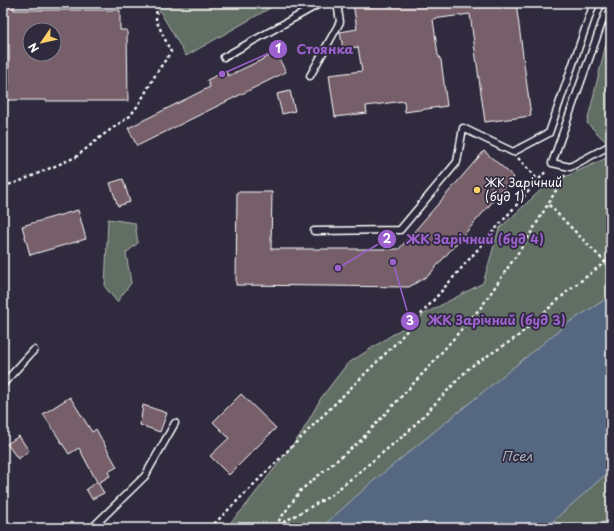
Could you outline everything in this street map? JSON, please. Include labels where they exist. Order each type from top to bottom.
[{"type":"lane","points":[[224,57],[321,3]]},
{"type":"lane","points":[[310,76],[340,22],[337,3]]},
{"type":"lane","points":[[314,231],[400,230],[457,162],[462,128],[513,152],[549,133],[594,3]]},
{"type":"lane","points":[[609,3],[552,163],[570,168],[611,145]]},
{"type":"lane","points":[[3,384],[34,350]]},
{"type":"lane","points":[[92,528],[145,476],[176,422]]},
{"type":"path","points":[[3,186],[18,182],[76,157],[130,116],[171,52],[156,20],[157,3]]},
{"type":"path","points":[[513,152],[538,180]]},
{"type":"path","points":[[210,528],[397,342],[552,163]]},
{"type":"path","points":[[274,527],[301,490],[360,441],[427,369],[482,306],[549,205],[570,168]]},
{"type":"path","points":[[549,205],[605,262]]},
{"type":"path","points":[[274,527],[330,496],[409,431],[470,366],[517,337],[568,291],[605,262],[611,260]]},
{"type":"green space","points":[[155,3],[279,3],[186,56]]},
{"type":"green space","points":[[611,23],[611,147],[587,123]]},
{"type":"green space","points":[[611,156],[611,296],[568,323],[371,483],[321,528],[225,528],[243,509],[301,434],[321,398],[347,364],[426,313],[483,283],[499,229],[545,186]]},
{"type":"green space","points":[[108,219],[135,223],[138,243],[126,253],[131,283],[117,302],[105,287]]},
{"type":"green space","points":[[611,470],[611,528],[545,528]]},
{"type":"water","name":"Псел","points":[[611,296],[611,470],[545,528],[321,528],[371,483],[568,323]]},
{"type":"building","points":[[3,3],[14,3],[14,10],[120,10],[120,30],[127,30],[128,101],[3,100],[3,85],[9,85],[9,45],[3,45]]},
{"type":"building","points":[[353,3],[516,3],[531,116],[485,122],[470,14],[433,19],[438,55],[441,60],[447,106],[405,112],[404,101],[366,106],[367,113],[335,117],[329,75],[362,71],[358,47],[343,49],[340,32],[357,29]]},
{"type":"building","points":[[276,53],[286,72],[137,146],[128,128],[210,87],[207,80],[226,71],[228,76]]},
{"type":"building","points":[[290,91],[295,111],[282,114],[277,94]]},
{"type":"building","points":[[484,151],[514,177],[429,275],[409,287],[236,285],[237,192],[272,192],[271,249],[399,249]]},
{"type":"building","points":[[123,179],[130,202],[118,206],[110,183]]},
{"type":"building","points":[[78,210],[86,239],[30,255],[22,226]]},
{"type":"building","points":[[241,394],[276,428],[229,475],[210,456],[229,438],[213,422]]},
{"type":"building","points":[[70,397],[92,432],[96,429],[117,467],[108,472],[110,476],[98,483],[104,493],[92,499],[86,489],[97,482],[79,448],[69,454],[43,414]]},
{"type":"building","points":[[143,405],[167,413],[160,432],[140,425]]},
{"type":"building","points":[[19,436],[29,451],[18,459],[7,444]]},
{"type":"place","name":"Стоянка","points":[[222,74]]},
{"type":"place","name":"ЖК Зарічний (буд 1)","points":[[477,190]]},
{"type":"place","name":"ЖК Зарічний (буд 3)","points":[[393,262]]},
{"type":"place","name":"ЖК Зарічний (буд 4)","points":[[338,268]]}]
